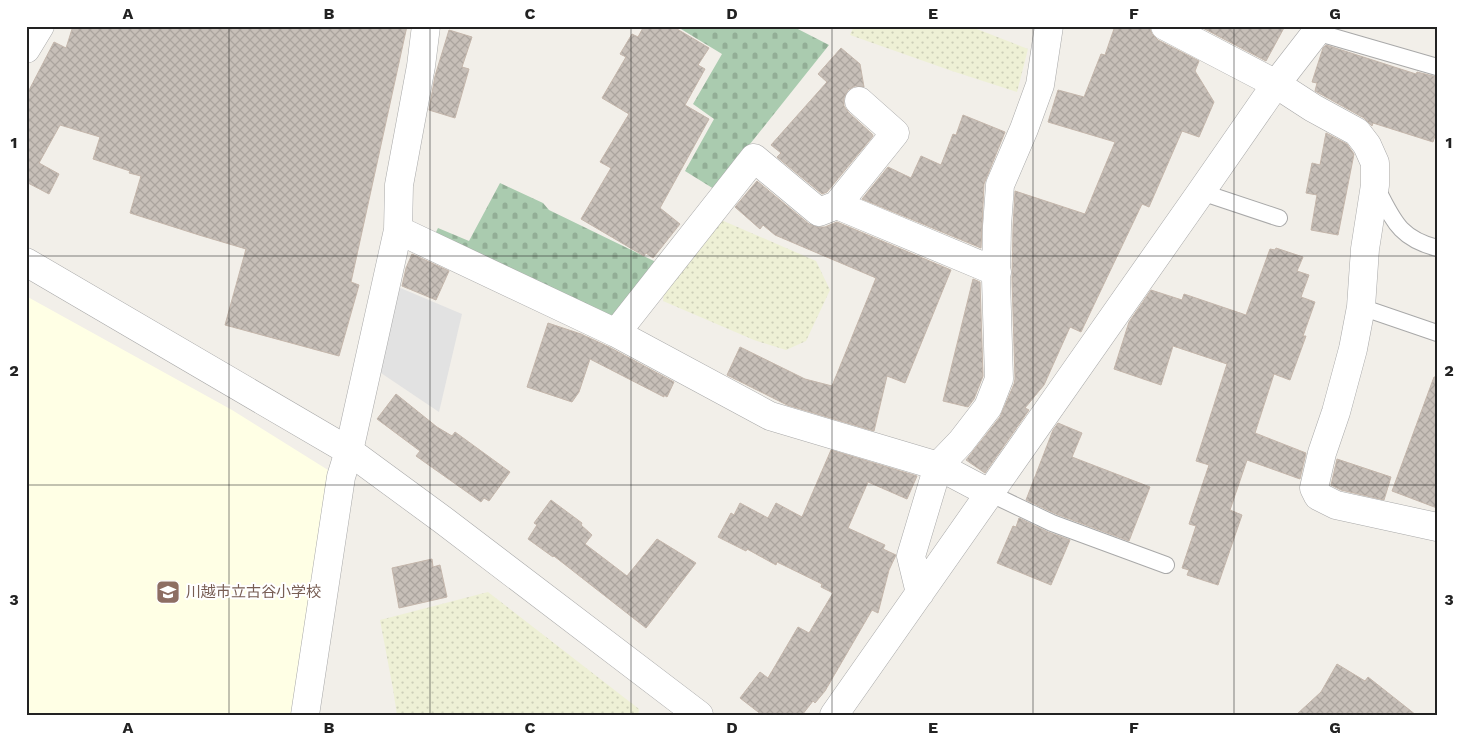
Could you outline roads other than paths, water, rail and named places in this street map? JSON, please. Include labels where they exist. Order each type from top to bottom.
[{"type":"street","points":[[26,49],[40,26]]},
{"type":"street","points":[[304,715],[341,477],[350,451],[398,230],[398,185],[422,66],[426,26]]},
{"type":"street","points":[[920,593],[912,556],[938,466],[961,442],[988,407],[999,379],[997,226],[1000,186],[1040,85],[1049,26]]},
{"type":"street","points":[[1165,26],[1276,84],[1313,108],[1357,132],[1367,145],[1375,163],[1375,184],[1364,249],[1361,308],[1353,350],[1322,453],[1314,488],[1318,496],[1336,505],[1437,527]]},
{"type":"street","points":[[834,715],[1276,84],[1318,29]]},
{"type":"street","points":[[616,333],[754,158],[819,212],[837,205],[895,133],[859,101]]},
{"type":"street","points":[[837,205],[997,272]]},
{"type":"street","points":[[398,230],[616,333],[770,416],[938,466],[990,493]]},
{"type":"street","points":[[26,262],[350,451],[699,715]]},
{"type":"lane","points":[[1318,29],[1437,67]]},
{"type":"lane","points":[[1375,184],[1396,224],[1411,238],[1437,248]]},
{"type":"lane","points":[[1201,192],[1279,218]]},
{"type":"lane","points":[[1361,308],[1437,334]]},
{"type":"lane","points":[[990,493],[1052,523],[1166,565]]},
{"type":"place","name":"川越市立古谷小学校","points":[[168,592]]}]
